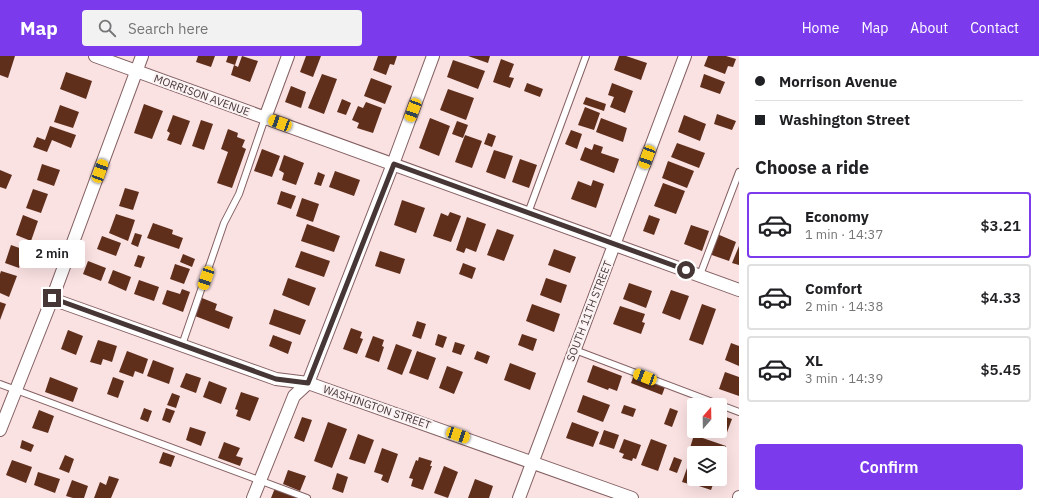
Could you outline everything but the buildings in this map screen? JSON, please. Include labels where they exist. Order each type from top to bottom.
[{"type":"street","name":"MORRISON AVENUE","points":[[95,56],[739,290]]},
{"type":"street","points":[[0,430],[52,298],[142,56]]},
{"type":"street","points":[[265,118],[288,56]]},
{"type":"street","points":[[253,498],[294,396],[308,383],[394,164],[433,56]]},
{"type":"street","name":"SOUTH 11TH STREET","points":[[519,498],[685,56]]},
{"type":"street","name":"WASHINGTON STREET","points":[[52,298],[276,379],[308,383],[632,498]]},
{"type":"lane","points":[[528,213],[586,56]]},
{"type":"lane","points":[[182,345],[224,223],[239,194],[265,118]]},
{"type":"lane","points":[[700,275],[739,172]]},
{"type":"lane","points":[[575,350],[739,412]]},
{"type":"lane","points":[[0,384],[307,498]]},
{"type":"route","points":[[52,298],[276,379],[308,383],[394,164],[686,270]]}]
